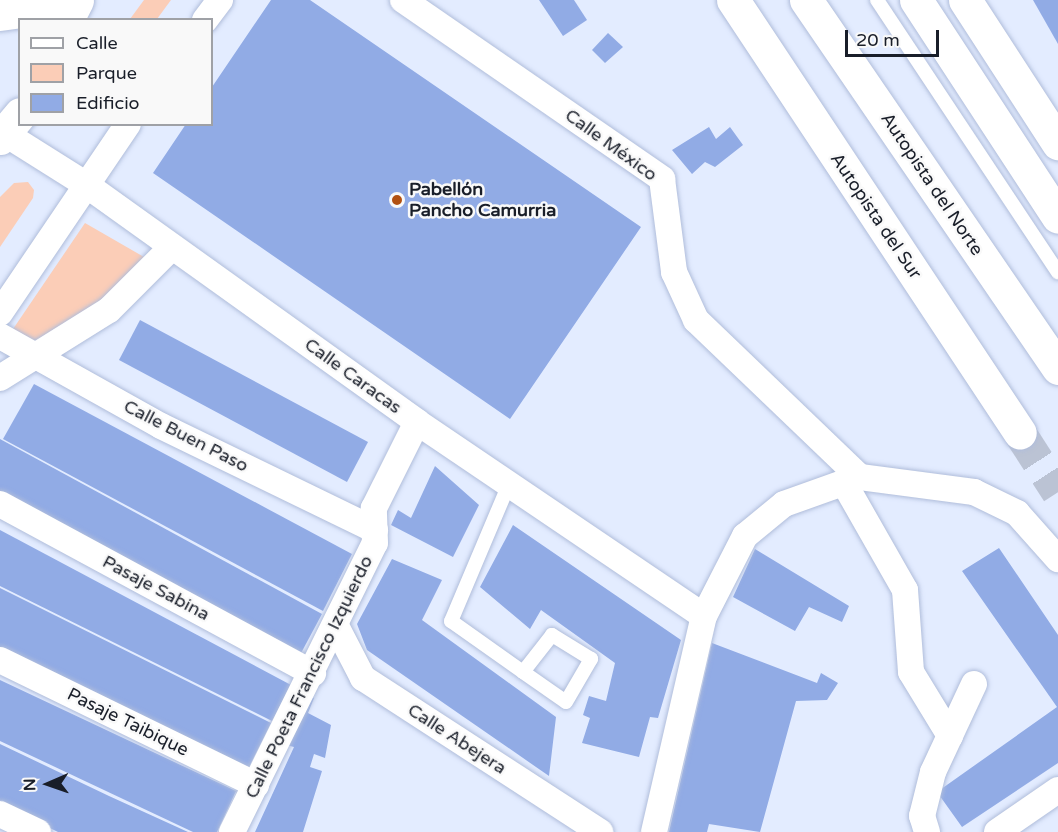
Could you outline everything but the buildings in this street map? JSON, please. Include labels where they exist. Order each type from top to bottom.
[{"type":"main road","points":[[0,15],[52,0]]},
{"type":"main road","points":[[68,18],[77,0]]},
{"type":"main road","name":"Autopista del Sur","points":[[733,0],[1020,433]]},
{"type":"main road","name":"Autopista del Norte","points":[[806,0],[1058,368]]},
{"type":"main road","points":[[916,0],[1058,217]]},
{"type":"main road","points":[[965,0],[1058,143]]},
{"type":"street","points":[[206,18],[220,0]]},
{"type":"street","name":"Calle México","points":[[403,0],[662,179],[674,272],[696,320],[852,480],[905,590],[911,672],[950,736]]},
{"type":"street","name":"Calle Caracas","points":[[6,126],[417,422],[704,616]]},
{"type":"street","points":[[0,313],[85,184],[127,126]]},
{"type":"street","points":[[0,378],[33,354],[110,309],[172,247]]},
{"type":"street","name":"Calle Buen Paso","points":[[0,336],[161,426],[375,530]]},
{"type":"street","name":"Calle Poeta Francisco Izquierdo","points":[[232,832],[313,673],[375,543],[374,508],[417,422]]},
{"type":"street","points":[[654,832],[704,616],[745,536],[784,504],[852,480],[974,492],[1017,513],[1058,559]]},
{"type":"street","name":"Pasaje Sabina","points":[[0,504],[313,673]]},
{"type":"street","name":"Calle Abejera","points":[[336,626],[363,678],[600,832]]},
{"type":"street","name":"Pasaje Taibique","points":[[0,660],[256,785]]},
{"type":"street","points":[[927,832],[922,816],[933,772],[974,684]]},
{"type":"street","points":[[997,832],[1058,790]]},
{"type":"street","points":[[0,814],[38,832]]},
{"type":"lane","points":[[877,0],[1058,272]]},
{"type":"lane","points":[[509,483],[451,621],[523,672],[566,702],[591,659],[552,635],[523,672]]},
{"type":"green space","points":[[144,0],[171,0],[158,18],[131,18]]},
{"type":"green space","points":[[28,182],[34,190],[33,198],[0,247],[0,197],[14,183]]},
{"type":"green space","points":[[85,223],[144,257],[104,301],[34,344],[11,332]]},
{"type":"tunnel","points":[[1020,433],[1058,492]]},
{"type":"place","name":"Pabellón Pancho Camurria","points":[[397,200]]}]
